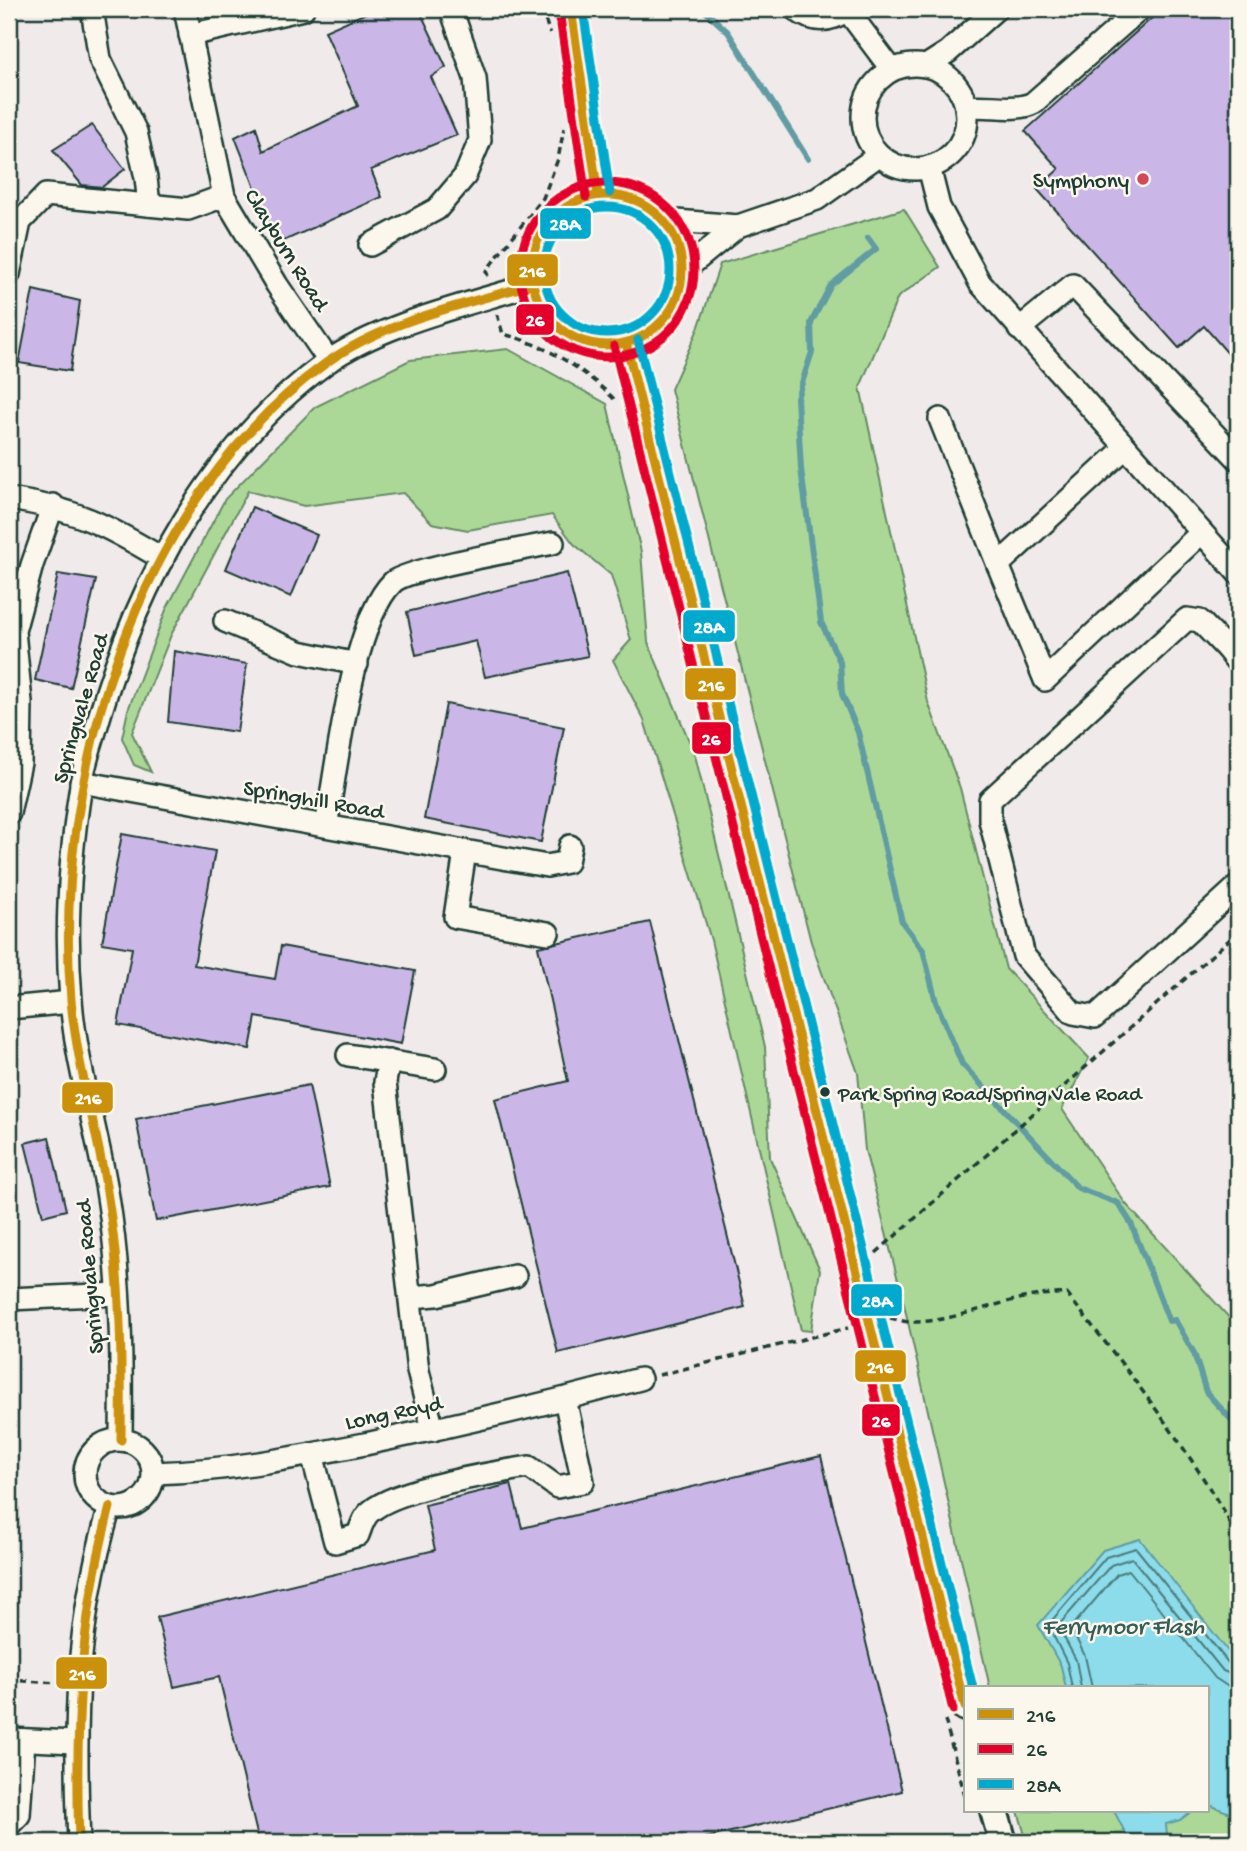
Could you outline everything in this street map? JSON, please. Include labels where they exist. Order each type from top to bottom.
[{"type":"main road","points":[[571,9],[598,195]]},
{"type":"main road","points":[[598,195],[634,200],[664,220],[674,235],[683,271],[678,295],[667,316],[649,333],[626,343],[606,345],[586,342],[567,334],[551,321],[540,304],[533,285],[534,254],[546,226],[560,211],[578,201],[598,195]]},
{"type":"main road","points":[[626,343],[859,1325],[964,1703]]},
{"type":"main road","points":[[994,1812],[1003,1842]]},
{"type":"street","points":[[92,9],[100,60],[136,132],[149,205]]},
{"type":"street","name":"Clayburn Road","points":[[185,9],[224,196],[276,285],[329,361]]},
{"type":"street","points":[[191,35],[303,9]]},
{"type":"street","points":[[370,245],[437,209],[465,176],[480,140],[475,78],[451,9]]},
{"type":"street","points":[[795,9],[817,20],[855,11],[892,70]]},
{"type":"street","points":[[926,66],[948,52],[996,9]]},
{"type":"street","points":[[966,107],[987,104],[1025,108],[1140,9]]},
{"type":"street","points":[[909,65],[926,66],[952,80],[966,107],[966,126],[959,144],[946,159],[929,167],[911,169],[894,165],[879,155],[869,142],[863,126],[863,109],[873,86],[892,70],[909,65]]},
{"type":"street","points":[[683,271],[738,226],[817,199],[879,155]]},
{"type":"street","points":[[929,167],[939,207],[980,283],[1201,533],[1236,566]]},
{"type":"street","points":[[9,274],[20,222],[46,195],[188,209],[224,196]]},
{"type":"street","points":[[664,220],[738,226]]},
{"type":"street","name":"Springvale Road","points":[[121,1440],[122,1374],[118,1294],[108,1200],[71,1002],[72,876],[81,782],[115,662],[163,559],[210,478],[266,413],[329,361],[403,324],[533,285]]},
{"type":"street","points":[[1018,329],[1073,285],[1238,460]]},
{"type":"street","points":[[940,419],[1045,680],[1201,533]]},
{"type":"street","points":[[998,565],[1126,447]]},
{"type":"street","points":[[9,499],[53,505],[103,523],[163,559]]},
{"type":"street","points":[[9,813],[20,763],[21,702],[14,611],[53,505]]},
{"type":"street","points":[[326,826],[357,664],[375,609],[395,580],[479,557],[553,543]]},
{"type":"street","points":[[1234,648],[1200,621],[1186,619],[990,800],[990,820],[1024,957],[1073,1013],[1095,1017],[1238,886]]},
{"type":"street","points":[[225,621],[299,652],[357,664]]},
{"type":"street","name":"Springhill Road","points":[[81,782],[547,866],[567,862],[570,846]]},
{"type":"street","points":[[465,852],[455,917],[548,933]]},
{"type":"street","points":[[9,1008],[71,1002]]},
{"type":"street","points":[[348,1055],[435,1069]]},
{"type":"street","points":[[388,1061],[385,1082],[418,1371],[433,1430]]},
{"type":"street","points":[[411,1297],[446,1293],[515,1276]]},
{"type":"street","points":[[9,1299],[118,1294]]},
{"type":"street","name":"Long Royd","points":[[154,1473],[197,1471],[312,1454],[433,1430],[640,1380]]},
{"type":"street","points":[[312,1454],[335,1542],[358,1535],[368,1513],[384,1501],[472,1476],[529,1467],[557,1487],[583,1482],[565,1399]]},
{"type":"street","points":[[121,1440],[131,1442],[147,1453],[154,1473],[153,1482],[145,1498],[129,1507],[110,1507],[101,1503],[88,1489],[85,1469],[94,1451],[111,1441],[121,1440]]},
{"type":"street","points":[[79,1842],[74,1742],[78,1684],[93,1564],[110,1507]]},
{"type":"street","points":[[9,1825],[19,1815],[17,1740],[74,1742]]},
{"type":"path","points":[[489,283],[486,271],[543,198],[558,159],[565,125]]},
{"type":"path","points":[[496,309],[503,334],[524,339],[591,375],[623,408]]},
{"type":"path","points":[[874,1254],[1238,932]]},
{"type":"path","points":[[640,1380],[891,1317],[909,1323],[1047,1293],[1067,1294],[1139,1383],[1209,1484],[1238,1537]]},
{"type":"path","points":[[9,1680],[78,1684]]},
{"type":"green space","points":[[904,209],[940,267],[898,297],[860,387],[928,702],[960,788],[1006,969],[1089,1058],[1062,1109],[1125,1203],[1234,1323],[1238,1331],[1238,1842],[1027,1842],[1018,1812],[1208,1812],[1208,1686],[990,1686],[904,1304],[865,1150],[858,1073],[811,942],[671,389],[698,329],[720,264]]},
{"type":"green space","points":[[508,349],[607,404],[641,552],[648,642],[695,755],[765,1047],[770,1158],[820,1270],[811,1331],[801,1330],[711,940],[644,720],[613,660],[631,640],[611,575],[574,544],[552,515],[468,530],[432,523],[403,493],[304,506],[248,491],[171,635],[132,733],[151,772],[134,765],[122,738],[128,710],[166,610],[225,499],[315,407],[410,360]]},
{"type":"water","name":"Ferrymoor Flash","points":[[1140,1539],[1238,1664],[1238,1832],[1230,1813],[1208,1804],[1208,1686],[1066,1686],[1061,1666],[1038,1625],[1103,1550]]},
{"type":"water","points":[[1115,1812],[1191,1812],[1180,1820],[1166,1824],[1167,1836],[1163,1842],[1130,1842]]},
{"type":"building","points":[[375,9],[419,9],[446,67],[431,77],[457,135],[371,170],[382,197],[277,244],[235,137],[256,127],[263,151],[358,106],[325,31]]},
{"type":"building","name":"Symphony","points":[[1162,9],[1238,9],[1238,365],[1204,326],[1179,348],[1037,189],[1059,169],[1025,131]]},
{"type":"building","points":[[92,125],[125,169],[102,187],[82,185],[53,150]]},
{"type":"building","points":[[33,290],[80,301],[70,371],[19,363]]},
{"type":"building","points":[[252,507],[317,535],[291,597],[226,569]]},
{"type":"building","points":[[567,573],[588,656],[485,677],[476,641],[416,655],[407,612]]},
{"type":"building","points":[[58,574],[96,580],[71,688],[35,680]]},
{"type":"building","points":[[174,651],[247,664],[237,732],[168,722]]},
{"type":"building","points":[[446,704],[564,727],[541,842],[424,819]]},
{"type":"building","points":[[122,834],[215,851],[194,965],[275,979],[281,946],[415,971],[401,1044],[256,1017],[250,1049],[118,1025],[132,948],[102,943]]},
{"type":"building","points":[[650,922],[745,1307],[558,1353],[495,1099],[568,1081],[538,947]]},
{"type":"building","points":[[309,1085],[330,1187],[156,1221],[136,1119]]},
{"type":"building","points":[[49,1137],[66,1210],[43,1216],[25,1143]]},
{"type":"building","points":[[821,1456],[902,1791],[689,1842],[259,1842],[219,1677],[174,1687],[157,1617],[435,1550],[425,1505],[511,1484],[522,1528]]},
{"type":"waterway","points":[[703,9],[728,32],[808,159]]},
{"type":"waterway","points":[[868,238],[876,249],[831,285],[811,323],[812,352],[797,398],[801,469],[821,622],[840,662],[842,694],[858,732],[902,922],[923,950],[936,1002],[962,1064],[1078,1188],[1118,1203],[1131,1223],[1169,1321],[1175,1320],[1194,1353],[1206,1392],[1238,1427]]},
{"type":"transit line","name":"216","points":[[571,9],[598,195]]},
{"type":"transit line","name":"28A","points":[[583,9],[610,193]]},
{"type":"transit line","name":"26","points":[[559,11],[586,197]]},
{"type":"transit line","name":"26","points":[[607,183],[640,190],[669,208],[687,237],[694,270],[687,303],[669,332],[640,350],[607,357],[574,350],[545,332],[527,303],[520,270],[527,237],[545,208],[574,190],[607,183]]},
{"type":"transit line","name":"216","points":[[607,195],[636,201],[660,217],[676,241],[682,270],[676,299],[660,323],[636,339],[607,345],[578,339],[554,323],[538,299],[532,270],[538,241],[554,217],[578,201],[607,195]]},
{"type":"transit line","name":"28A","points":[[607,207],[631,212],[651,226],[665,246],[670,270],[665,294],[651,314],[631,328],[607,333],[583,328],[563,314],[549,294],[544,270],[549,246],[563,226],[583,212],[607,207]]},
{"type":"transit line","name":"216","points":[[121,1440],[121,1349],[116,1258],[104,1173],[74,1025],[69,914],[76,825],[94,736],[121,649],[158,565],[204,488],[260,420],[326,363],[374,335],[426,315],[533,284]]},
{"type":"transit line","name":"28A","points":[[638,340],[973,1686]]},
{"type":"transit line","name":"216","points":[[626,343],[964,1703]]},
{"type":"transit line","name":"26","points":[[614,346],[953,1710]]},
{"type":"transit line","name":"216","points":[[79,1842],[78,1757],[82,1673],[92,1590],[110,1507]]},
{"type":"place","name":"Symphony","points":[[1143,179]]},
{"type":"place","name":"Park Spring Road/Spring Vale Road","points":[[825,1092]]}]
